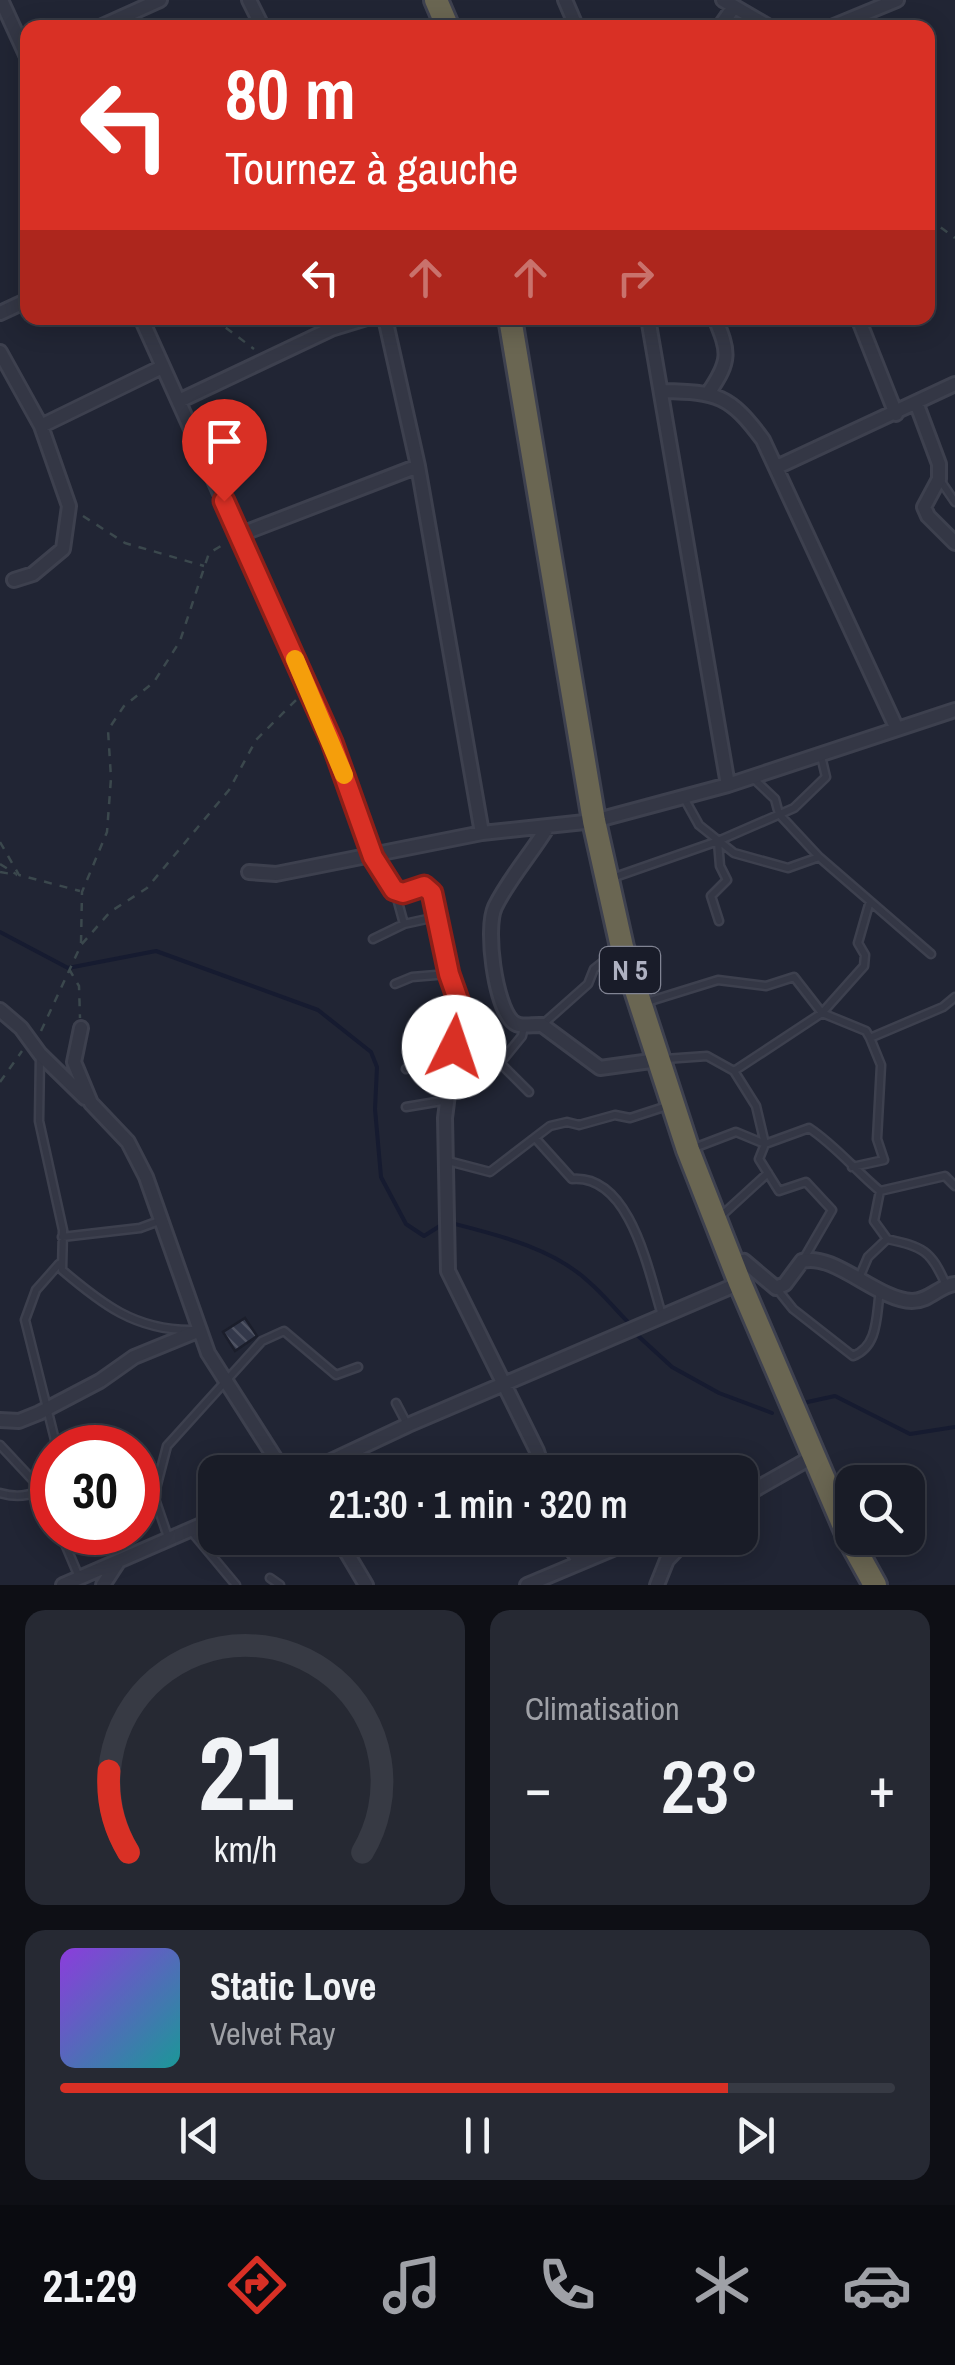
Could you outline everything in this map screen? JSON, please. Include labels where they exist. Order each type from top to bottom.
[{"type":"highway","name":"N 5","points":[[511,325],[594,821],[622,947],[688,1150],[737,1275],[849,1538],[875,1585]]},
{"type":"street","points":[[1,0],[20,42]]},
{"type":"street","points":[[115,20],[160,0]]},
{"type":"street","points":[[845,20],[875,5],[897,0]]},
{"type":"street","points":[[728,4],[757,20]]},
{"type":"street","points":[[144,325],[332,742],[373,857],[394,890],[403,893],[424,886],[432,893],[449,974],[462,1011],[448,1100],[448,1271],[538,1455]]},
{"type":"street","points":[[178,401],[346,325]]},
{"type":"street","points":[[387,325],[418,466],[482,833]]},
{"type":"street","points":[[650,325],[664,391],[728,785]]},
{"type":"street","points":[[709,392],[726,368],[726,346],[718,325]]},
{"type":"street","points":[[861,325],[896,414]]},
{"type":"street","points":[[0,352],[42,426],[69,506],[63,549],[34,574],[14,580]]},
{"type":"street","points":[[42,426],[162,367]]},
{"type":"street","points":[[777,467],[955,384]]},
{"type":"street","points":[[664,391],[709,392],[744,414],[777,467],[896,729]]},
{"type":"street","points":[[917,405],[939,464],[940,479],[924,507],[955,543]]},
{"type":"street","points":[[239,535],[418,466]]},
{"type":"street","points":[[249,872],[276,874],[482,833],[594,821],[728,785],[955,710]]},
{"type":"street","points":[[547,828],[494,909],[489,938],[502,1002],[512,1021],[524,1026],[542,1024],[600,1068],[658,1060]]},
{"type":"street","points":[[0,1010],[128,1142],[146,1177],[208,1353],[273,1455]]},
{"type":"street","points":[[81,1028],[74,1062],[90,1103]]},
{"type":"street","points":[[344,1455],[662,1315],[737,1275],[744,1261],[776,1288],[785,1284],[802,1261],[820,1260],[912,1301],[936,1295],[951,1284]]},
{"type":"street","points":[[0,1420],[19,1421],[46,1409],[100,1381],[134,1357],[200,1330]]},
{"type":"street","points":[[758,1488],[814,1456]]},
{"type":"street","points":[[63,1585],[198,1526]]},
{"type":"street","points":[[348,1555],[366,1585]]},
{"type":"street","points":[[576,1555],[579,1560]]},
{"type":"street","points":[[527,1585],[593,1555]]},
{"type":"street","points":[[657,1585],[672,1555]]},
{"type":"street","points":[[102,1585],[118,1562]]},
{"type":"lane","points":[[940,479],[955,502]]},
{"type":"lane","points":[[605,880],[794,808],[826,777],[820,754]]},
{"type":"lane","points":[[752,777],[776,799],[779,814],[819,857],[931,954]]},
{"type":"lane","points":[[684,798],[699,825],[734,854],[788,868],[819,857]]},
{"type":"lane","points":[[718,840],[720,866],[726,880],[711,896],[719,921]]},
{"type":"lane","points":[[394,890],[404,924]]},
{"type":"lane","points":[[734,1070],[822,1013],[864,966],[865,955],[858,943],[870,901]]},
{"type":"lane","points":[[374,939],[404,924],[436,918]]},
{"type":"lane","points":[[542,1024],[588,984],[594,969],[622,947]]},
{"type":"lane","points":[[395,984],[412,977],[449,974]]},
{"type":"lane","points":[[641,1004],[718,980],[766,986],[794,977],[822,1013],[866,1030],[881,1065],[877,1139],[884,1160],[852,1166]]},
{"type":"lane","points":[[870,1038],[943,1008],[955,997]]},
{"type":"lane","points":[[500,1063],[522,1036],[524,1026]]},
{"type":"lane","points":[[40,1054],[40,1121],[62,1236],[62,1270],[104,1306],[129,1318],[173,1330],[200,1330]]},
{"type":"lane","points":[[658,1060],[706,1056],[734,1070],[756,1106],[766,1144],[759,1159],[779,1191],[806,1182],[832,1210],[802,1261]]},
{"type":"lane","points":[[406,1069],[452,1058],[500,1063],[529,1092]]},
{"type":"lane","points":[[406,1107],[448,1100]]},
{"type":"lane","points":[[448,1162],[490,1172],[550,1126],[567,1122],[579,1125],[615,1115],[630,1118],[673,1104]]},
{"type":"lane","points":[[688,1150],[736,1132],[766,1144],[809,1128],[836,1145],[880,1191]]},
{"type":"lane","points":[[536,1139],[572,1179],[580,1178],[607,1190],[627,1212],[662,1315]]},
{"type":"lane","points":[[717,1220],[768,1173]]},
{"type":"lane","points":[[880,1191],[946,1176],[955,1186]]},
{"type":"lane","points":[[880,1191],[874,1221],[886,1239],[920,1246],[951,1284]]},
{"type":"lane","points":[[62,1236],[140,1228],[161,1220]]},
{"type":"lane","points":[[858,1279],[868,1257],[886,1239]]},
{"type":"lane","points":[[51,1425],[25,1320],[36,1290],[60,1263]]},
{"type":"lane","points":[[776,1288],[793,1310],[853,1356],[872,1341],[880,1290]]},
{"type":"lane","points":[[169,1541],[154,1496],[167,1446],[262,1341],[284,1331],[336,1375],[358,1368]]},
{"type":"lane","points":[[396,1404],[408,1425]]},
{"type":"lane","points":[[0,1445],[30,1476]]},
{"type":"lane","points":[[0,1493],[15,1498],[30,1494]]},
{"type":"lane","points":[[190,1530],[236,1585]]},
{"type":"lane","points":[[70,1555],[80,1578]]},
{"type":"lane","points":[[270,1578],[280,1585]]},
{"type":"path","points":[[222,325],[267,360]]},
{"type":"path","points":[[69,506],[125,543],[205,566]]},
{"type":"path","points":[[82,945],[82,892],[107,832],[108,730],[124,706],[154,682],[180,641],[209,552],[239,535]]},
{"type":"path","points":[[0,1082],[44,1028],[68,968],[82,945],[110,912],[148,888],[229,790],[256,740],[308,688]]},
{"type":"path","points":[[0,842],[18,875]]},
{"type":"path","points":[[0,864],[18,875]]},
{"type":"path","points":[[0,872],[82,892]]},
{"type":"path","points":[[68,968],[80,986],[81,1028]]},
{"type":"building","points":[[245,1318],[257,1336],[235,1351],[223,1332]]},
{"type":"waterway","points":[[0,932],[68,968],[156,951],[318,1010],[371,1052],[377,1067],[375,1109],[381,1177],[406,1224],[424,1236],[443,1224]]},
{"type":"waterway","points":[[451,1223],[524,1244],[559,1260],[589,1282],[628,1322]]},
{"type":"waterway","points":[[635,1333],[672,1367],[719,1393],[772,1413]]},
{"type":"waterway","points":[[803,1403],[835,1396],[910,1434],[955,1427]]},
{"type":"slow traffic","points":[[295,659],[344,775]]},
{"type":"route","points":[[224,501],[332,742],[373,857],[394,890],[403,893],[424,886],[432,893],[440,942],[462,1011],[454,1047]]}]
